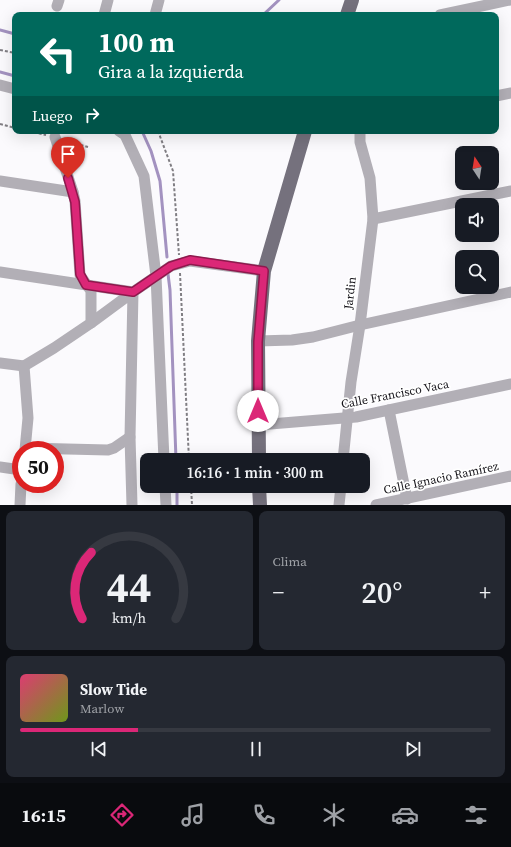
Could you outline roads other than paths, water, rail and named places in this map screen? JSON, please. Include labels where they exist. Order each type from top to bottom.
[{"type":"main road","points":[[348,12],[352,0]]},
{"type":"main road","points":[[259,453],[258,342],[264,271],[304,134]]},
{"type":"main road","points":[[259,493],[260,505]]},
{"type":"street","points":[[105,12],[108,0]]},
{"type":"street","points":[[156,12],[159,0]]},
{"type":"street","points":[[454,12],[510,0]]},
{"type":"street","points":[[0,85],[12,88]]},
{"type":"street","points":[[499,95],[511,93]]},
{"type":"street","points":[[123,134],[144,176],[156,276],[164,453]]},
{"type":"street","name":"Jardin","points":[[344,453],[351,382],[360,325],[373,219],[370,178],[360,142],[360,134]]},
{"type":"street","points":[[55,137],[75,202],[80,274],[91,291],[91,323]]},
{"type":"street","points":[[0,181],[73,192]]},
{"type":"street","points":[[373,219],[511,191]]},
{"type":"street","points":[[0,363],[24,366],[91,323],[171,266],[190,260],[264,271]]},
{"type":"street","points":[[0,272],[133,292]]},
{"type":"street","points":[[132,505],[130,437],[133,292]]},
{"type":"street","points":[[258,342],[313,337],[360,325],[511,292]]},
{"type":"street","points":[[24,366],[28,418],[27,441]]},
{"type":"street","name":"Calle Francisco Vaca","points":[[258,425],[356,417],[511,384]]},
{"type":"street","points":[[389,410],[407,499]]},
{"type":"street","points":[[64,449],[108,450],[114,448],[130,437]]},
{"type":"street","points":[[0,466],[12,468]]},
{"type":"street","name":"Calle Ignacio Ramírez","points":[[376,505],[511,476]]},
{"type":"street","points":[[20,505],[21,493]]},
{"type":"street","points":[[165,493],[166,505]]},
{"type":"street","points":[[339,505],[340,493]]},
{"type":"waterway","points":[[266,12],[279,0]]},
{"type":"waterway","points":[[0,30],[12,33]]},
{"type":"waterway","points":[[0,72],[12,75]]},
{"type":"waterway","points":[[143,134],[151,151],[160,181],[167,257]]},
{"type":"waterway","points":[[168,274],[170,290],[176,453]]},
{"type":"waterway","points":[[177,493],[177,505]]}]
